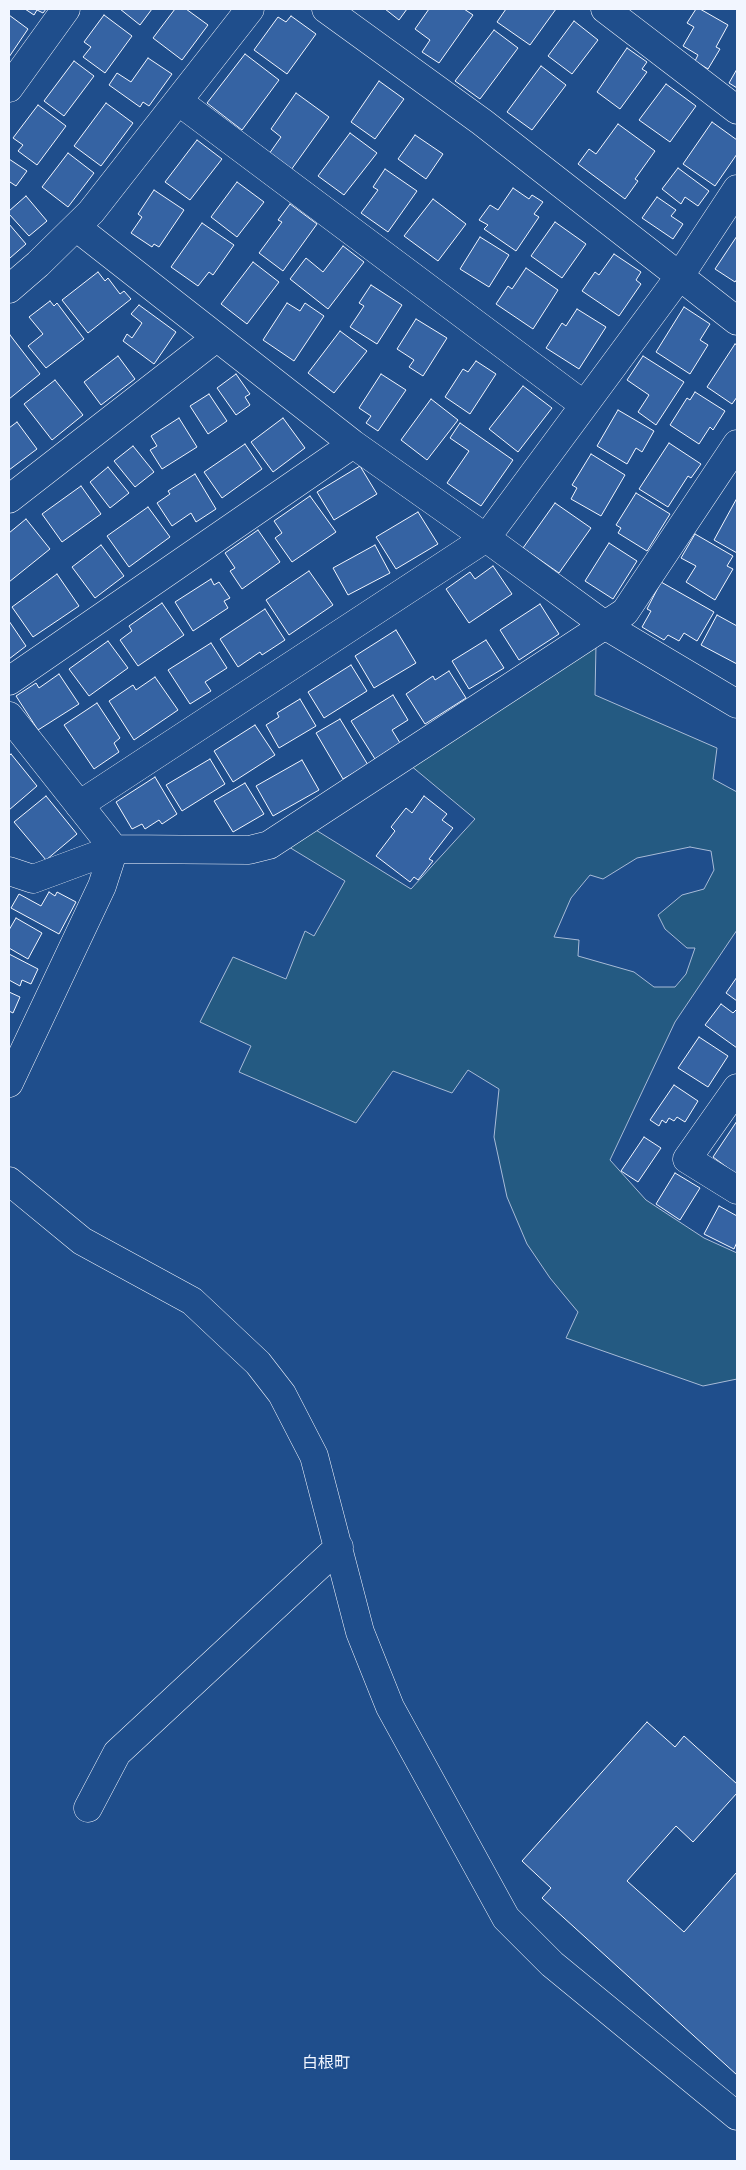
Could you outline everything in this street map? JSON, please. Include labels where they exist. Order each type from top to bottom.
[{"type":"street","points":[[9,88],[66,9]]},
{"type":"street","points":[[9,289],[91,212],[250,9]]},
{"type":"street","points":[[326,9],[482,122],[737,321]]},
{"type":"street","points":[[605,9],[737,110]]},
{"type":"street","points":[[178,101],[584,405]]},
{"type":"street","points":[[79,805],[486,538],[679,277],[737,189]]},
{"type":"street","points":[[76,227],[353,444],[606,626],[737,704]]},
{"type":"street","points":[[9,499],[216,338]]},
{"type":"street","points":[[9,681],[353,444]]},
{"type":"street","points":[[9,871],[33,879],[114,849],[249,850],[269,845],[625,612],[737,444]]},
{"type":"street","points":[[9,716],[114,849]]},
{"type":"street","points":[[9,1083],[102,886],[114,849]]},
{"type":"street","points":[[737,1088],[687,1159],[737,1190]]},
{"type":"street","points":[[9,1182],[82,1242],[192,1302],[258,1363],[282,1394],[314,1456],[360,1632],[390,1707],[506,1918],[552,1964],[737,2116]]},
{"type":"street","points":[[88,1808],[117,1753],[339,1548]]},
{"type":"shaded area","points":[[596,645],[595,695],[717,748],[713,779],[737,792],[737,930],[675,1022],[610,1160],[646,1200],[704,1238],[737,1253],[737,1379],[703,1386],[566,1338],[578,1312],[550,1278],[527,1244],[507,1197],[494,1137],[499,1089],[468,1070],[452,1093],[393,1071],[356,1123],[239,1072],[251,1046],[200,1022],[233,957],[286,979],[305,931],[314,936],[345,881],[284,844],[311,827],[411,889],[475,819],[410,765]],"holes":[[[690,847],[711,851],[714,870],[704,889],[682,895],[658,915],[665,929],[687,948],[695,948],[686,974],[675,987],[654,987],[634,972],[578,956],[579,940],[554,937],[571,898],[590,875],[603,879],[637,858]]]},
{"type":"building","points":[[25,9],[46,9],[43,13],[37,10],[34,15]]},
{"type":"building","points":[[120,9],[152,9],[140,25]]},
{"type":"building","points":[[175,9],[186,9],[208,25],[182,60],[153,38]]},
{"type":"building","points":[[385,9],[407,9],[399,20]]},
{"type":"building","points":[[429,9],[464,9],[473,15],[439,63],[422,52],[430,40],[415,29]]},
{"type":"building","points":[[506,9],[556,9],[530,45],[497,22]]},
{"type":"building","points":[[696,9],[700,9],[728,25],[716,47],[720,49],[708,69],[695,61],[698,55],[683,46],[694,27],[687,23]]},
{"type":"building","points":[[9,15],[28,29],[9,57]]},
{"type":"building","points":[[104,15],[132,36],[105,73],[83,57],[91,47],[84,42]]},
{"type":"building","points":[[291,16],[316,34],[287,74],[254,50],[278,17],[286,22]]},
{"type":"building","points":[[574,21],[598,40],[572,74],[548,56]]},
{"type":"building","points":[[494,30],[518,48],[480,99],[455,81]]},
{"type":"building","points":[[627,48],[647,62],[642,69],[647,72],[620,109],[597,92]]},
{"type":"building","points":[[245,54],[279,80],[242,130],[207,103]]},
{"type":"building","points":[[148,58],[172,74],[149,106],[143,102],[140,107],[109,85],[117,73],[131,82]]},
{"type":"building","points":[[74,61],[94,76],[64,116],[44,101]]},
{"type":"building","points":[[541,66],[566,85],[532,130],[507,112]]},
{"type":"building","points":[[737,69],[737,88],[729,83]]},
{"type":"building","points":[[379,81],[404,99],[375,139],[351,122]]},
{"type":"building","points":[[666,84],[696,106],[670,142],[639,120]]},
{"type":"building","points":[[296,93],[329,117],[291,170],[269,154],[281,137],[271,129]]},
{"type":"building","points":[[106,103],[133,123],[101,166],[74,146]]},
{"type":"building","points":[[38,105],[66,126],[37,165],[18,151],[23,145],[13,138]]},
{"type":"building","points":[[712,122],[737,140],[737,154],[715,186],[683,164]]},
{"type":"building","points":[[618,124],[655,151],[635,179],[638,181],[625,199],[578,164],[589,149],[596,154]]},
{"type":"building","points":[[350,133],[377,153],[344,195],[318,176]]},
{"type":"building","points":[[415,135],[443,154],[426,179],[398,159]]},
{"type":"building","points":[[197,140],[222,159],[190,200],[165,182]]},
{"type":"building","points":[[68,153],[94,173],[68,207],[42,187]]},
{"type":"building","points":[[9,159],[27,171],[16,186],[10,182],[9,185]]},
{"type":"building","points":[[678,168],[709,191],[698,206],[685,197],[681,204],[662,189]]},
{"type":"building","points":[[385,169],[417,191],[388,232],[361,213],[378,190],[373,187]]},
{"type":"building","points":[[237,182],[264,202],[237,237],[211,217]]},
{"type":"building","points":[[513,188],[529,199],[532,195],[543,202],[534,214],[539,217],[516,251],[484,229],[488,225],[479,220],[490,205],[498,210]]},
{"type":"building","points":[[154,190],[184,210],[159,247],[154,244],[152,247],[131,233],[142,217],[138,214]]},
{"type":"building","points":[[26,196],[47,221],[29,236],[9,214],[9,211]]},
{"type":"building","points":[[657,197],[676,210],[671,216],[683,224],[673,239],[642,218]]},
{"type":"building","points":[[433,199],[466,224],[438,261],[404,236]]},
{"type":"building","points":[[290,204],[317,224],[283,271],[259,253],[282,222],[278,220]]},
{"type":"building","points":[[555,222],[586,244],[562,278],[531,256]]},
{"type":"building","points":[[202,223],[234,245],[213,275],[209,272],[198,286],[171,267]]},
{"type":"building","points":[[9,224],[26,244],[10,258],[9,256]]},
{"type":"building","points":[[737,236],[737,279],[735,282],[715,269]]},
{"type":"building","points":[[480,237],[509,255],[489,287],[460,269]]},
{"type":"building","points":[[343,246],[364,262],[328,309],[290,279],[306,258],[323,272]]},
{"type":"building","points":[[614,254],[641,272],[636,280],[641,284],[619,316],[582,291],[595,272],[599,275]]},
{"type":"building","points":[[253,262],[279,282],[247,324],[221,304]]},
{"type":"building","points":[[526,268],[558,290],[533,329],[496,304],[508,286],[512,289]]},
{"type":"building","points":[[98,272],[105,281],[108,278],[120,294],[124,291],[131,299],[88,333],[62,300]]},
{"type":"building","points":[[371,285],[402,305],[377,344],[350,327],[364,306],[359,303]]},
{"type":"building","points":[[50,301],[54,306],[57,303],[84,339],[46,368],[28,346],[43,334],[29,317]]},
{"type":"building","points":[[287,303],[300,311],[305,303],[324,316],[294,361],[263,340]]},
{"type":"building","points":[[139,305],[176,332],[154,364],[123,341],[127,334],[132,338],[142,323],[131,314]]},
{"type":"building","points":[[684,307],[710,324],[700,340],[708,345],[690,374],[656,352]]},
{"type":"building","points":[[577,309],[606,327],[579,369],[546,348],[562,323],[566,326]]},
{"type":"building","points":[[416,319],[447,338],[423,376],[409,367],[414,360],[397,349]]},
{"type":"building","points":[[340,331],[367,351],[334,393],[308,373]]},
{"type":"building","points":[[9,336],[40,374],[9,399]]},
{"type":"building","points":[[735,344],[737,345],[737,397],[732,404],[707,387]]},
{"type":"building","points":[[118,356],[135,379],[101,405],[84,382]]},
{"type":"building","points":[[643,356],[684,382],[656,425],[638,412],[649,395],[627,380]]},
{"type":"building","points":[[476,361],[496,374],[470,414],[445,397],[463,369],[468,372]]},
{"type":"building","points":[[236,374],[250,394],[245,397],[250,405],[236,415],[217,388]]},
{"type":"building","points":[[381,374],[406,390],[378,431],[366,423],[371,416],[359,408]]},
{"type":"building","points":[[55,380],[83,415],[52,440],[24,404]]},
{"type":"building","points":[[523,386],[552,408],[518,452],[489,429]]},
{"type":"building","points":[[695,392],[725,411],[713,430],[710,427],[699,444],[670,425],[687,398],[690,400]]},
{"type":"building","points":[[209,394],[227,421],[208,434],[190,406]]},
{"type":"building","points":[[431,399],[458,420],[427,460],[401,440]]},
{"type":"building","points":[[618,410],[654,431],[642,452],[636,448],[627,464],[597,446]]},
{"type":"building","points":[[179,418],[197,447],[162,469],[150,450],[157,446],[151,436]]},
{"type":"building","points":[[283,418],[305,448],[273,472],[251,442]]},
{"type":"building","points":[[17,422],[37,449],[9,470],[9,428]]},
{"type":"building","points":[[460,423],[513,460],[481,506],[447,483],[469,451],[450,438]]},
{"type":"building","points":[[669,443],[701,464],[691,478],[688,476],[668,507],[639,489]]},
{"type":"building","points":[[245,444],[262,469],[222,498],[204,472]]},
{"type":"building","points":[[133,446],[154,472],[135,487],[114,461]]},
{"type":"building","points":[[591,454],[625,475],[601,516],[571,499],[577,488],[572,485]]},
{"type":"building","points":[[360,466],[377,494],[334,520],[317,492]]},
{"type":"building","points":[[108,467],[129,493],[110,508],[90,482]]},
{"type":"building","points":[[195,474],[216,509],[196,522],[191,513],[172,526],[157,503],[170,494],[168,491]]},
{"type":"building","points":[[81,486],[101,514],[62,542],[42,514]]},
{"type":"building","points":[[636,493],[670,514],[647,551],[618,533],[621,528],[616,525]]},
{"type":"building","points":[[310,496],[336,532],[292,562],[275,538],[282,533],[274,521]]},
{"type":"building","points":[[737,498],[737,553],[714,540]]},
{"type":"building","points":[[555,503],[591,528],[559,573],[523,548]]},
{"type":"building","points":[[148,507],[170,537],[129,567],[107,536]]},
{"type":"building","points":[[418,512],[438,544],[396,569],[376,537]]},
{"type":"building","points":[[26,519],[50,549],[9,582],[9,533]]},
{"type":"building","points":[[258,530],[280,562],[242,589],[230,571],[235,568],[225,553]]},
{"type":"building","points":[[695,534],[733,556],[727,566],[733,569],[715,600],[686,582],[696,566],[681,558]]},
{"type":"building","points":[[609,543],[637,561],[613,599],[585,581]]},
{"type":"building","points":[[101,545],[124,576],[95,598],[72,567]]},
{"type":"building","points":[[375,545],[390,573],[348,595],[333,568]]},
{"type":"building","points":[[493,566],[512,594],[469,623],[446,589],[470,572],[475,579]]},
{"type":"building","points":[[309,571],[333,605],[289,635],[266,600]]},
{"type":"building","points":[[57,574],[79,606],[33,637],[12,607]]},
{"type":"building","points":[[211,579],[214,585],[219,582],[230,598],[224,601],[228,608],[193,631],[175,602]]},
{"type":"building","points":[[661,582],[714,612],[697,641],[684,633],[679,641],[668,635],[664,640],[642,627],[651,611],[647,609]]},
{"type":"building","points":[[162,603],[184,635],[138,666],[120,640],[132,631],[129,626]]},
{"type":"building","points":[[540,604],[559,634],[519,660],[500,630]]},
{"type":"building","points":[[265,609],[285,640],[262,655],[260,652],[238,667],[220,639]]},
{"type":"building","points":[[717,615],[737,626],[737,664],[701,645]]},
{"type":"building","points":[[9,621],[26,646],[9,659]]},
{"type":"building","points":[[396,630],[416,663],[374,688],[355,656]]},
{"type":"building","points":[[486,640],[504,668],[469,689],[452,661]]},
{"type":"building","points":[[108,641],[128,668],[89,696],[69,669]]},
{"type":"building","points":[[211,643],[227,668],[205,682],[211,691],[190,704],[168,670]]},
{"type":"building","points":[[351,665],[367,691],[324,718],[308,692]]},
{"type":"building","points":[[449,671],[466,698],[425,724],[406,694],[433,676],[435,680]]},
{"type":"building","points":[[59,674],[79,704],[38,730],[16,696],[36,683],[39,688]]},
{"type":"building","points":[[155,677],[178,710],[134,740],[109,701],[133,685],[136,690]]},
{"type":"building","points":[[393,695],[408,720],[392,730],[400,743],[375,759],[351,721]]},
{"type":"building","points":[[300,699],[316,726],[279,748],[266,725],[279,717],[277,713]]},
{"type":"building","points":[[97,703],[120,738],[114,743],[119,752],[94,769],[64,725]]},
{"type":"building","points":[[340,719],[368,765],[343,779],[316,733]]},
{"type":"building","points":[[255,725],[275,755],[233,782],[214,751]]},
{"type":"building","points":[[11,754],[37,786],[9,810],[9,756]]},
{"type":"building","points":[[210,759],[225,784],[182,811],[166,785]]},
{"type":"building","points":[[302,760],[319,790],[273,816],[256,786]]},
{"type":"building","points":[[155,777],[177,814],[162,824],[159,820],[145,829],[142,824],[132,829],[116,802]]},
{"type":"building","points":[[245,783],[264,814],[233,832],[214,801]]},
{"type":"building","points":[[46,796],[77,834],[46,860],[14,822]]},
{"type":"building","points":[[424,796],[447,814],[442,820],[453,828],[429,859],[433,861],[418,880],[414,877],[410,882],[376,856],[395,831],[391,827],[406,808],[412,813]]},
{"type":"building","points":[[49,892],[55,896],[57,892],[76,902],[59,934],[11,908],[19,894],[41,906]]},
{"type":"building","points":[[16,918],[42,933],[28,959],[9,948],[9,930]]},
{"type":"building","points":[[9,954],[38,969],[31,984],[22,980],[20,986],[9,980]]},
{"type":"building","points":[[737,977],[737,1001],[726,993]]},
{"type":"building","points":[[9,992],[20,997],[13,1013],[9,1011]]},
{"type":"building","points":[[721,1004],[733,1013],[737,1009],[737,1048],[705,1025]]},
{"type":"building","points":[[699,1037],[728,1056],[708,1087],[678,1068]]},
{"type":"building","points":[[674,1085],[698,1101],[685,1122],[677,1117],[674,1121],[669,1118],[666,1123],[662,1120],[659,1126],[650,1120]]},
{"type":"building","points":[[737,1121],[737,1172],[736,1174],[713,1157]]},
{"type":"building","points":[[644,1137],[661,1148],[638,1182],[621,1171]]},
{"type":"building","points":[[675,1173],[700,1188],[680,1220],[656,1204]]},
{"type":"building","points":[[719,1206],[737,1216],[737,1242],[734,1249],[704,1234]]},
{"type":"building","points":[[647,1722],[675,1747],[684,1736],[737,1784],[737,1793],[693,1842],[676,1826],[627,1881],[684,1932],[737,1872],[737,2075],[542,1898],[551,1888],[522,1861]]},
{"type":"district","name":"白根町","points":[[326,2063]]}]
